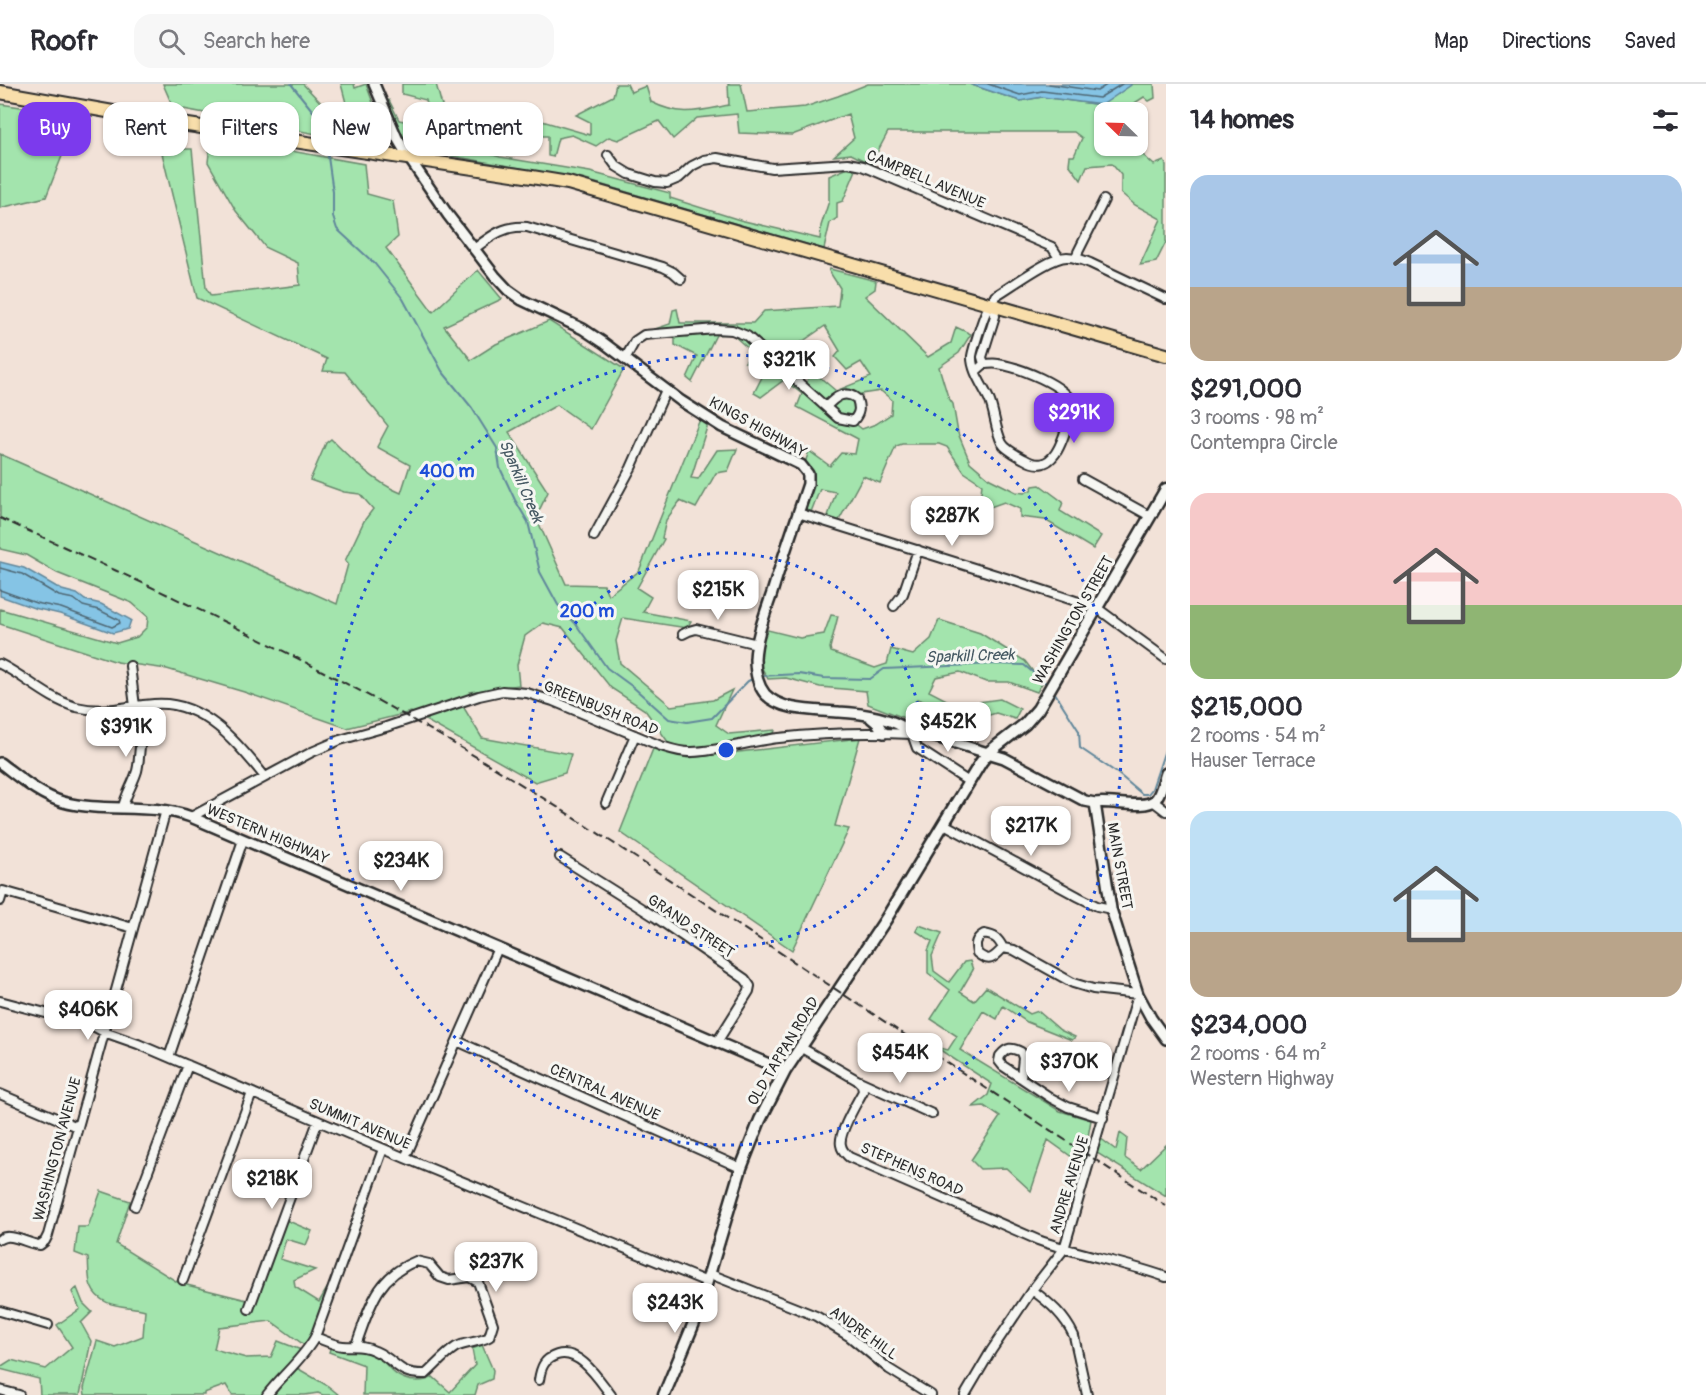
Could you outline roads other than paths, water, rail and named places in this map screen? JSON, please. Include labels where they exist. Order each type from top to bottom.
[{"type":"main road","points":[[0,92],[176,123],[580,186],[1166,355]]},
{"type":"main road","name":"WASHINGTON STREET","points":[[989,752],[1025,724],[1038,710],[1166,489]]},
{"type":"main road","name":"OLD TAPPAN ROAD","points":[[664,1395],[692,1328],[741,1168],[760,1120],[800,1047],[884,922],[989,752]]},
{"type":"street","name":"KINGS HIGHWAY","points":[[374,84],[397,138],[409,158],[474,249],[508,290],[522,300],[582,329],[666,390],[722,427],[801,465],[808,474],[808,484],[757,644],[755,660],[757,677],[759,686],[766,695],[788,706],[866,715],[905,727],[912,734],[926,734],[989,752]]},
{"type":"street","name":"CAMPBELL AVENUE","points":[[608,155],[616,166],[629,174],[655,182],[668,183],[679,178],[692,166],[704,160],[717,158],[772,168],[848,163],[863,166],[1052,247],[1059,258]]},
{"type":"street","points":[[1077,259],[1078,252],[1104,200]]},
{"type":"street","points":[[474,249],[505,228],[527,227],[663,267],[681,279]]},
{"type":"street","points":[[976,371],[984,364],[997,364],[1020,370],[1043,380],[1071,399],[1073,405],[1061,444],[1050,460],[1039,464],[1029,462],[1003,445],[996,428],[990,401],[976,371],[972,357],[986,313],[995,296],[1059,258],[1077,259],[1090,263],[1166,299]]},
{"type":"street","points":[[984,364],[982,357],[995,316],[992,305]]},
{"type":"street","points":[[625,359],[634,341],[644,335],[716,329],[732,330],[747,336],[838,418],[853,421],[860,408],[857,399],[849,394],[842,394],[834,398],[826,407]]},
{"type":"street","points":[[594,536],[631,468],[666,390]]},
{"type":"street","points":[[1083,479],[1150,516]]},
{"type":"street","points":[[798,513],[1097,608],[1166,659]]},
{"type":"street","points":[[894,606],[903,594],[918,550]]},
{"type":"street","points":[[684,634],[696,629],[757,644]]},
{"type":"street","points":[[0,664],[54,698],[74,706],[93,710],[115,710],[156,704],[174,705],[195,711],[231,737],[265,777]]},
{"type":"street","points":[[123,807],[137,771],[140,747],[130,666]]},
{"type":"street","name":"GREENBUSH ROAD","points":[[191,817],[312,752],[340,740],[502,691],[527,693],[553,701],[677,751],[691,752],[819,734],[912,734]]},
{"type":"street","points":[[866,715],[877,723],[884,733]]},
{"type":"street","points":[[912,734],[917,748],[969,782]]},
{"type":"street","points":[[606,803],[635,735]]},
{"type":"street","points":[[989,752],[1016,763],[1085,801],[1095,803],[1103,801],[1144,804],[1153,801],[1158,795],[1166,774]]},
{"type":"street","name":"WESTERN HIGHWAY","points":[[0,763],[45,794],[62,802],[166,810],[191,817],[786,1071]]},
{"type":"street","points":[[1153,801],[1166,812]]},
{"type":"street","name":"MAIN STREET","points":[[1095,803],[1111,909],[1138,994],[1166,1039]]},
{"type":"street","name":"WASHINGTON AVENUE","points":[[0,1239],[4,1236],[40,1245],[45,1241],[166,810]]},
{"type":"street","points":[[944,824],[1079,897],[1097,906],[1111,909]]},
{"type":"street","points":[[169,1057],[243,840]]},
{"type":"street","name":"GRAND STREET","points":[[560,856],[746,979],[750,986],[749,991],[717,1042]]},
{"type":"street","points":[[0,901],[3,891],[133,927]]},
{"type":"street","points":[[405,1158],[498,948]]},
{"type":"street","points":[[1003,948],[1014,950],[1073,983],[1093,989],[1138,994]]},
{"type":"street","name":"ANDRE AVENUE","points":[[965,1395],[1032,1290],[1064,1249],[1138,994]]},
{"type":"street","name":"SUMMIT AVENUE","points":[[0,1001],[91,1025],[383,1149],[709,1278]]},
{"type":"street","name":"CENTRAL AVENUE","points":[[457,1041],[741,1168]]},
{"type":"street","points":[[800,1047],[857,1080],[932,1114]]},
{"type":"street","points":[[135,1206],[188,1065]]},
{"type":"street","points":[[1021,1078],[1068,1107],[1103,1118]]},
{"type":"street","name":"STEPHENS ROAD","points":[[857,1080],[862,1085],[863,1091],[841,1137],[843,1152],[1038,1240],[1064,1249]]},
{"type":"street","points":[[183,1280],[252,1093]]},
{"type":"street","points":[[0,1094],[77,1127]]},
{"type":"street","points":[[249,1309],[318,1121]]},
{"type":"street","points":[[267,1395],[307,1351],[315,1337],[383,1149]]},
{"type":"street","points":[[1064,1249],[1166,1277]]},
{"type":"street","points":[[315,1337],[342,1346],[356,1345],[376,1351],[400,1371],[414,1375],[426,1374],[454,1348],[489,1337],[493,1324],[478,1282],[469,1277],[449,1280],[440,1277],[429,1264],[416,1261],[392,1273],[382,1285],[356,1345]]},
{"type":"street","name":"ANDRE HILL","points":[[709,1278],[816,1316],[849,1336],[889,1369],[931,1395]]},
{"type":"street","points":[[1032,1290],[1053,1306],[1070,1328],[1074,1336],[1087,1395]]},
{"type":"street","points":[[0,1311],[48,1325]]},
{"type":"street","points":[[539,1380],[541,1367],[548,1358],[561,1354],[573,1356],[584,1363],[611,1395]]},
{"type":"street","points":[[0,1390],[19,1395]]},
{"type":"water","points":[[969,84],[1131,84],[1106,102],[1094,102],[1094,104],[1042,97],[1020,101]]},
{"type":"water","points":[[0,562],[24,568],[62,590],[101,604],[131,620],[128,629],[113,633],[0,596]]},
{"type":"waterway","name":"Sparkill Creek","points":[[291,84],[311,109]]},
{"type":"waterway","name":"Sparkill Creek","points":[[328,156],[333,192],[333,217],[337,229],[375,264],[403,299],[442,371],[472,408],[497,448],[500,468],[528,522],[540,572],[558,605],[575,623],[607,668],[633,687],[669,719],[687,722],[712,718],[748,681],[755,678]]},
{"type":"waterway","name":"Sparkill Creek","points":[[760,676],[799,674],[824,678],[870,679],[884,669],[995,664],[1024,665],[1047,684]]},
{"type":"waterway","name":"Sparkill Creek","points":[[1053,690],[1079,731],[1080,748],[1117,773],[1142,794],[1148,794],[1152,789],[1166,747]]},
{"type":"railway","points":[[0,518],[165,593],[273,646],[434,732],[602,836],[1166,1206]]}]
